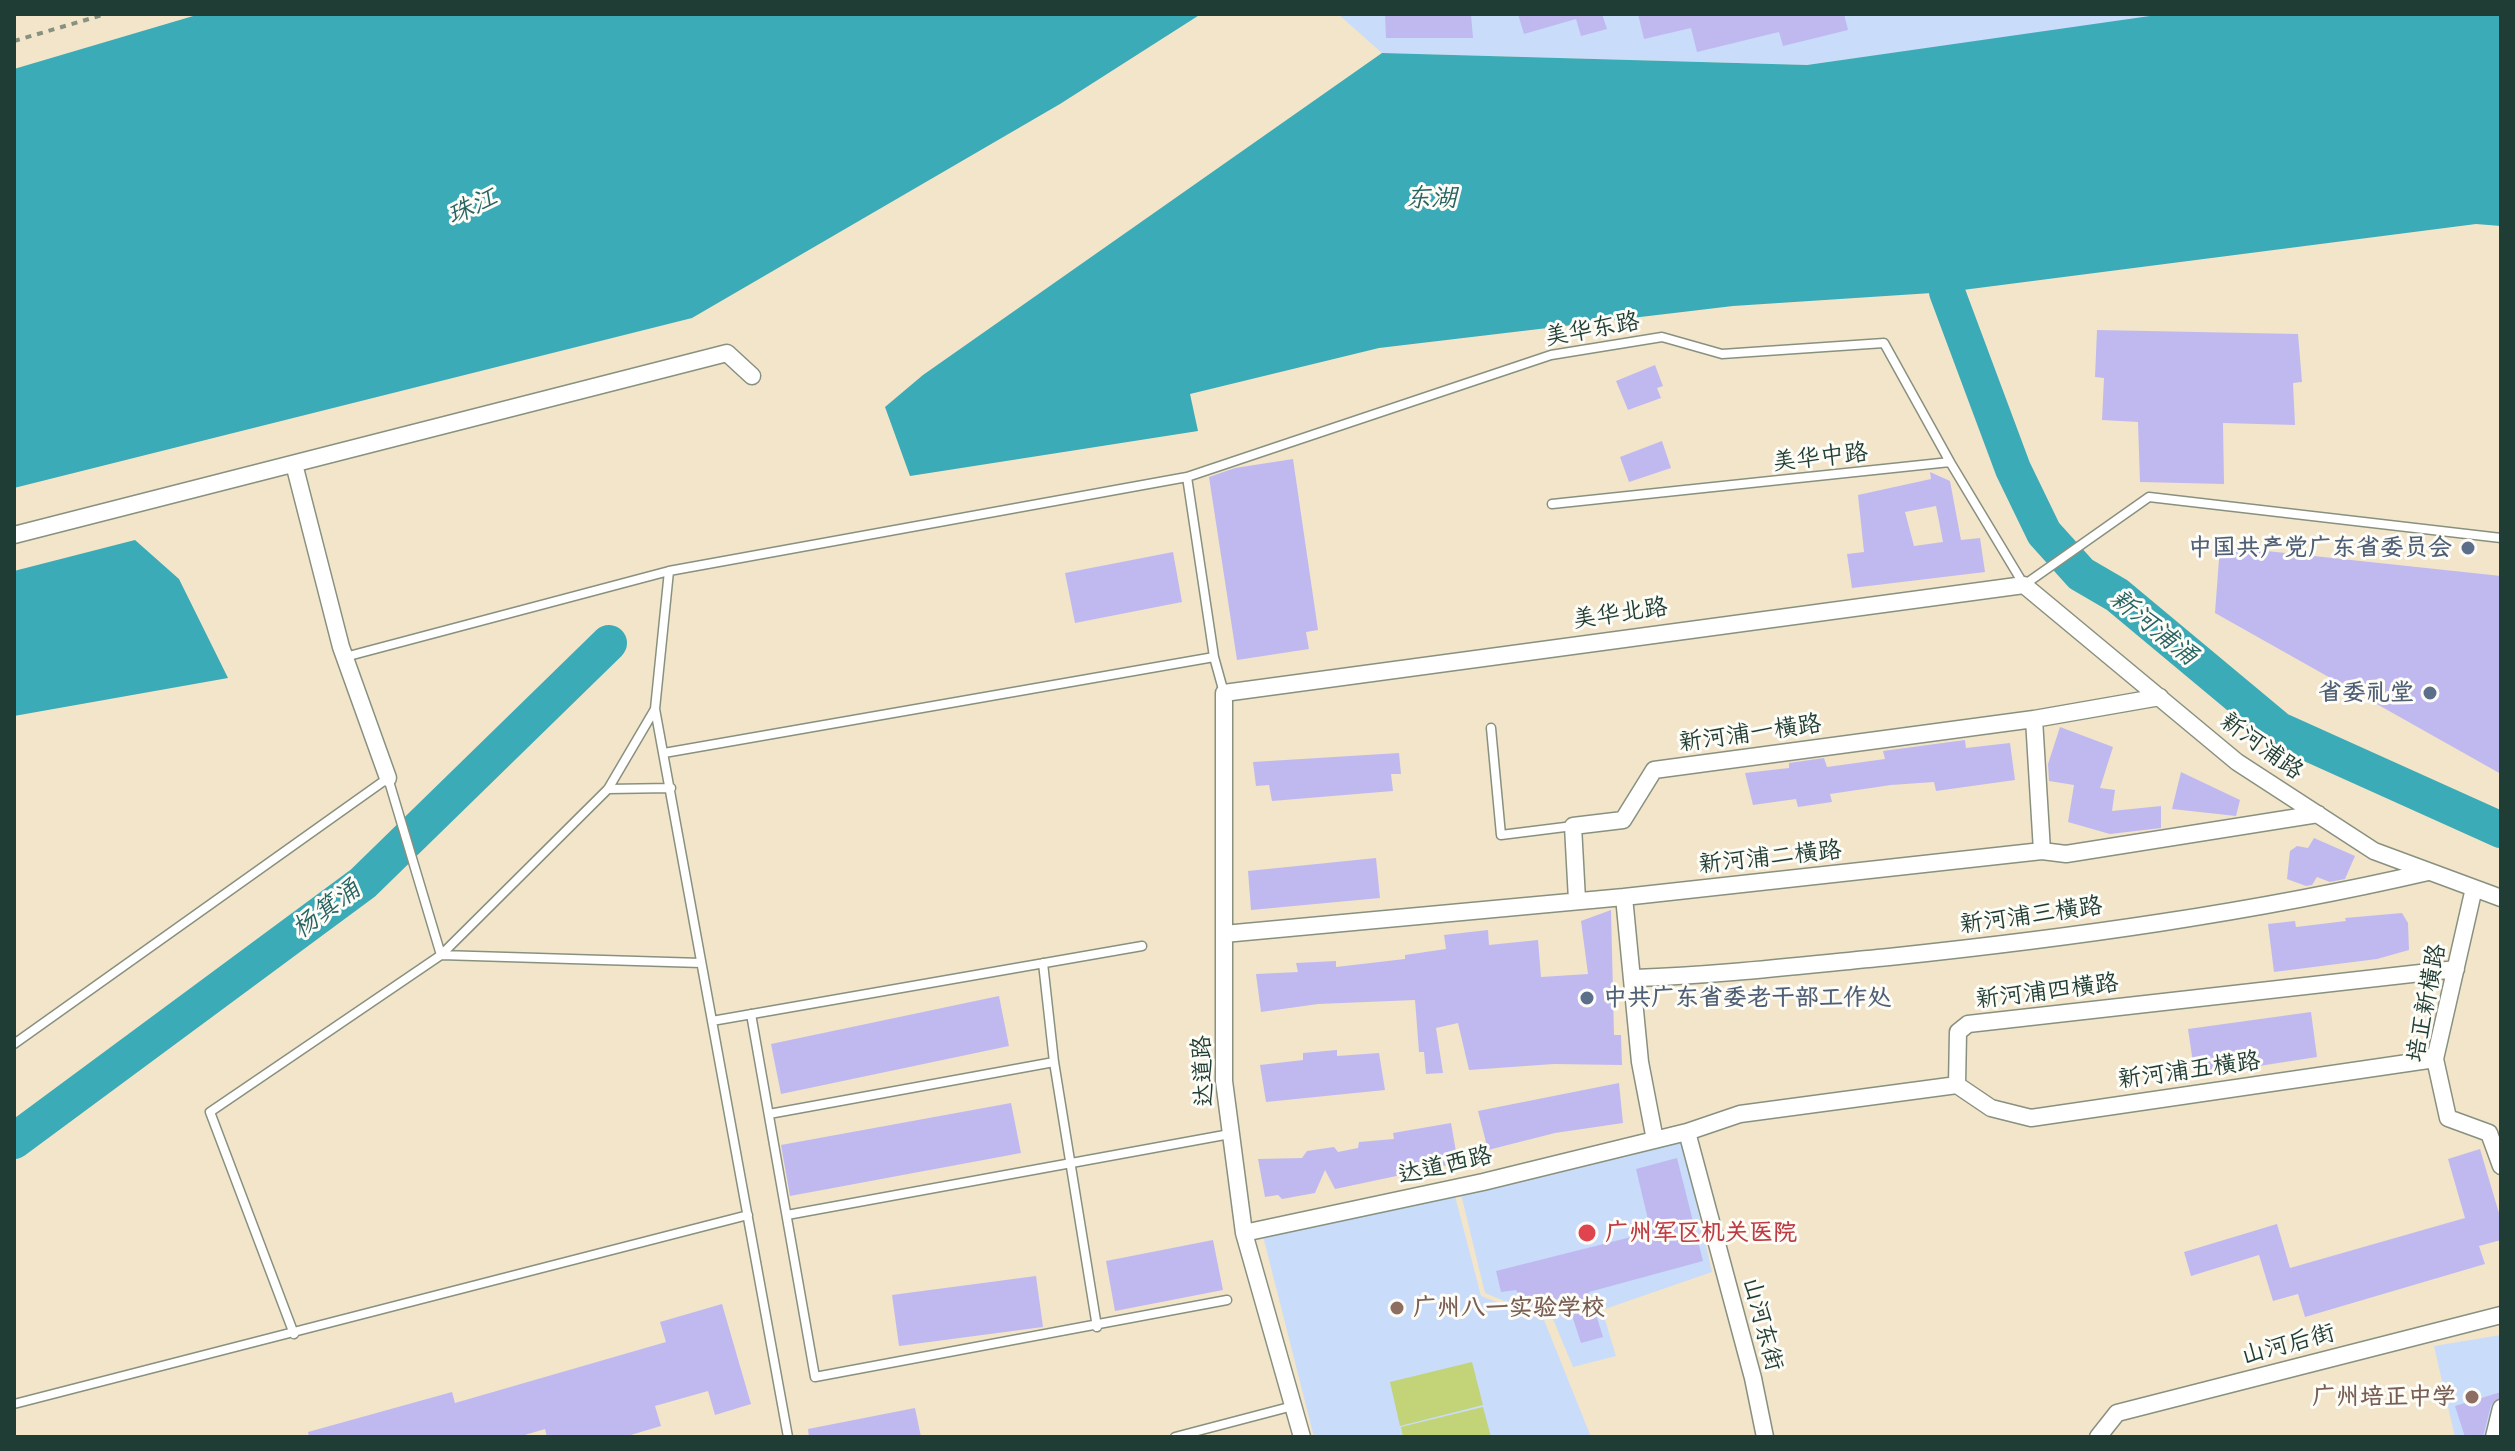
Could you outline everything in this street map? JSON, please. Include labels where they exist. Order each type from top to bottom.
[{"type":"street","points":[[14,535],[727,353],[752,376]]},
{"type":"street","points":[[294,464],[345,657],[388,778]]},
{"type":"street","name":"美华北路","points":[[1224,693],[2024,585]]},
{"type":"street","name":"新河浦路","points":[[2024,585],[2237,762],[2374,851],[2501,898]]},
{"type":"street","name":"达道路","points":[[1224,693],[1224,1081],[1244,1233],[1302,1437]]},
{"type":"street","points":[[2042,851],[2034,719],[2160,697]]},
{"type":"street","name":"新河浦一横路","points":[[1573,826],[1623,820],[1654,770],[2034,719]]},
{"type":"street","name":"新河浦二横路","points":[[1224,934],[1624,897],[2042,851],[2066,854],[2318,814]]},
{"type":"street","points":[[1573,826],[1577,900]]},
{"type":"street","name":"新河浦三横路","points":[[1635,978],[1710,975],[2018,944],[2332,894],[2429,871]]},
{"type":"street","name":"培正新横路","points":[[2474,888],[2435,1059],[2448,1118],[2495,1134]]},
{"type":"street","points":[[1624,897],[1635,978],[1640,1062],[1655,1140],[1740,1114],[1957,1085]]},
{"type":"street","name":"新河浦四横路","points":[[1957,1085],[1958,1032],[1968,1024],[2456,969]]},
{"type":"street","name":"新河浦五横路","points":[[1957,1085],[1991,1108],[2031,1118],[2435,1059]]},
{"type":"street","name":"山河东街","points":[[1687,1132],[1753,1378],[1765,1437]]},
{"type":"street","points":[[2495,1134],[2501,1166]]},
{"type":"street","name":"达道西路","points":[[1244,1233],[1468,1185],[1655,1140]]},
{"type":"street","name":"山河后街","points":[[2098,1437],[2117,1413],[2501,1315]]},
{"type":"street","points":[[2494,1437],[2501,1408]]},
{"type":"lane","name":"美华东路","points":[[1187,477],[1551,355],[1662,337],[1722,354],[1884,343],[1950,462]]},
{"type":"lane","name":"美华中路","points":[[1552,504],[1950,462]]},
{"type":"lane","points":[[1950,462],[2024,585],[2049,571],[2149,497],[2501,538]]},
{"type":"lane","points":[[345,657],[669,571],[1187,477],[1214,657],[1224,693]]},
{"type":"lane","points":[[669,571],[655,709],[788,1437]]},
{"type":"lane","points":[[664,753],[1214,657]]},
{"type":"lane","points":[[294,1334],[210,1112],[441,955],[608,789],[655,709]]},
{"type":"lane","points":[[1491,728],[1501,835],[1573,826]]},
{"type":"lane","points":[[14,1044],[388,778],[441,955]]},
{"type":"lane","points":[[608,789],[671,788]]},
{"type":"lane","points":[[712,1021],[1142,946]]},
{"type":"lane","points":[[441,955],[701,963]]},
{"type":"lane","points":[[1043,963],[1054,1062],[1097,1327]]},
{"type":"lane","points":[[751,1014],[815,1377],[1097,1327],[1227,1300]]},
{"type":"lane","points":[[769,1114],[1054,1062]]},
{"type":"lane","points":[[787,1215],[1231,1134]]},
{"type":"lane","points":[[14,1404],[748,1215]]},
{"type":"lane","points":[[1175,1437],[1293,1406]]},
{"type":"path","points":[[14,41],[106,14]]},
{"type":"shaded area","points":[[1338,14],[2171,14],[1807,65],[1382,53]]},
{"type":"shaded area","name":"广州军区机关医院","points":[[1682,1140],[1712,1272],[1602,1310],[1616,1356],[1573,1367],[1551,1314],[1522,1308],[1485,1293],[1461,1194]]},
{"type":"shaded area","name":"广州八一实验学校","points":[[1455,1196],[1481,1296],[1544,1320],[1591,1437],[1314,1437],[1263,1236]]},
{"type":"shaded area","name":"广州培正中学","points":[[2501,1335],[2501,1437],[2455,1437],[2434,1346]]},
{"type":"green space","points":[[1472,1362],[1483,1405],[1400,1426],[1390,1382]]},
{"type":"green space","points":[[1483,1407],[1491,1437],[1403,1437],[1401,1427]]},
{"type":"water","name":"珠江","points":[[200,14],[1201,14],[1060,104],[692,318],[14,488],[14,69]]},
{"type":"water","name":"东湖","points":[[2164,14],[2501,14],[2501,226],[2476,224],[1947,292],[1733,306],[1379,348],[1190,394],[1198,431],[910,476],[885,407],[923,375],[1382,53],[1807,65]]},
{"type":"water","points":[[135,540],[179,579],[228,678],[14,716],[14,571]]},
{"type":"building","points":[[1385,14],[1471,14],[1473,38],[1386,38]]},
{"type":"building","points":[[1518,14],[1602,14],[1607,29],[1581,36],[1576,19],[1524,34]]},
{"type":"building","points":[[1638,14],[1844,14],[1848,30],[1783,46],[1779,32],[1697,52],[1691,28],[1644,39]]},
{"type":"building","points":[[2097,330],[2298,334],[2302,382],[2293,383],[2295,425],[2223,423],[2224,484],[2140,482],[2138,422],[2102,420],[2104,378],[2095,377]]},
{"type":"building","points":[[1655,365],[1663,386],[1657,388],[1661,398],[1628,410],[1616,381]]},
{"type":"building","points":[[1662,441],[1671,468],[1629,482],[1620,457]]},
{"type":"building","points":[[1293,459],[1318,630],[1306,632],[1309,649],[1237,660],[1209,477],[1235,468]]},
{"type":"building","points":[[1930,472],[1950,481],[1961,540],[1980,538],[1985,572],[1852,588],[1847,554],[1864,552],[1858,495],[1931,479]],"holes":[[[1936,506],[1943,542],[1914,546],[1905,512]]]},
{"type":"building","name":"省委礼堂","points":[[2220,546],[2501,576],[2501,774],[2215,613]]},
{"type":"building","points":[[1173,552],[1182,602],[1075,623],[1065,573]]},
{"type":"building","points":[[2060,727],[2113,747],[2100,788],[2115,790],[2112,811],[2161,806],[2161,828],[2110,834],[2068,822],[2074,785],[2049,781],[2048,764]]},
{"type":"building","points":[[1965,740],[1966,748],[2010,743],[2015,780],[1936,791],[1934,782],[1891,785],[1830,794],[1832,802],[1798,807],[1796,799],[1753,805],[1745,773],[1789,768],[1789,763],[1824,758],[1827,767],[1885,759],[1883,751]]},
{"type":"building","points":[[1399,753],[1401,774],[1391,774],[1393,791],[1272,801],[1269,785],[1256,786],[1253,762]]},
{"type":"building","points":[[2181,772],[2240,800],[2236,816],[2172,809]]},
{"type":"building","points":[[2314,838],[2355,856],[2345,879],[2330,882],[2317,877],[2312,885],[2306,886],[2287,879],[2290,851],[2297,846],[2308,848]]},
{"type":"building","points":[[1376,858],[1380,898],[1251,910],[1248,871]]},
{"type":"building","points":[[1611,910],[1614,1035],[1621,1035],[1622,1065],[1554,1064],[1469,1070],[1458,1023],[1436,1028],[1443,1073],[1426,1074],[1424,1052],[1419,1052],[1415,1000],[1318,1004],[1261,1012],[1256,974],[1298,972],[1296,963],[1336,961],[1336,967],[1405,959],[1405,955],[1446,949],[1444,935],[1488,930],[1489,945],[1538,940],[1541,977],[1588,974],[1581,921]]},
{"type":"building","points":[[2402,913],[2408,923],[2409,950],[2377,959],[2274,972],[2268,924],[2295,921],[2296,927],[2346,921],[2345,918]]},
{"type":"building","points":[[999,996],[1009,1046],[781,1094],[771,1044]]},
{"type":"building","points":[[2311,1012],[2317,1057],[2195,1076],[2188,1029]]},
{"type":"building","points":[[1337,1050],[1337,1056],[1379,1053],[1385,1090],[1266,1102],[1260,1065],[1303,1060],[1303,1053]]},
{"type":"building","points":[[1619,1083],[1623,1123],[1555,1133],[1488,1150],[1478,1111]]},
{"type":"building","points":[[1011,1103],[1021,1153],[790,1196],[781,1145]]},
{"type":"building","points":[[1451,1123],[1458,1163],[1335,1189],[1325,1170],[1315,1193],[1282,1199],[1278,1195],[1265,1197],[1258,1159],[1302,1158],[1307,1151],[1334,1147],[1338,1152],[1358,1148],[1359,1142],[1394,1139],[1393,1133]]},
{"type":"building","points":[[2480,1149],[2501,1220],[2501,1240],[2479,1246],[2485,1264],[2305,1317],[2298,1294],[2273,1301],[2259,1255],[2191,1276],[2184,1252],[2277,1224],[2290,1268],[2465,1218],[2448,1159]]},
{"type":"building","points":[[1677,1158],[1703,1261],[1589,1292],[1603,1337],[1581,1343],[1566,1297],[1526,1307],[1516,1290],[1501,1292],[1496,1271],[1651,1232],[1636,1169]]},
{"type":"building","points":[[1213,1240],[1223,1290],[1115,1311],[1106,1261]]},
{"type":"building","points":[[1036,1276],[1043,1327],[899,1346],[892,1295]]},
{"type":"building","points":[[722,1304],[751,1404],[715,1415],[708,1391],[655,1406],[661,1426],[624,1437],[547,1437],[545,1429],[518,1437],[309,1437],[308,1432],[452,1392],[455,1403],[666,1342],[660,1322]]},
{"type":"building","points":[[2501,1392],[2501,1397],[2491,1405],[2483,1437],[2465,1437],[2455,1406]]},
{"type":"building","points":[[915,1408],[921,1437],[809,1437],[808,1429]]},
{"type":"waterway","name":"新河浦涌","points":[[1947,292],[2013,469],[2044,533],[2081,574],[2117,595],[2279,730],[2501,830]]},
{"type":"waterway","name":"杨箕涌","points":[[14,1141],[363,883],[609,643]]},
{"type":"place","name":"中国共产党广东省委员会","points":[[2468,548]]},
{"type":"place","name":"省委礼堂","points":[[2430,693]]},
{"type":"place","name":"中共广东省委老干部工作处","points":[[1587,998]]},
{"type":"place","name":"广州军区机关医院","points":[[1587,1233]]},
{"type":"place","name":"广州八一实验学校","points":[[1397,1308]]},
{"type":"place","name":"广州培正中学","points":[[2472,1397]]}]
